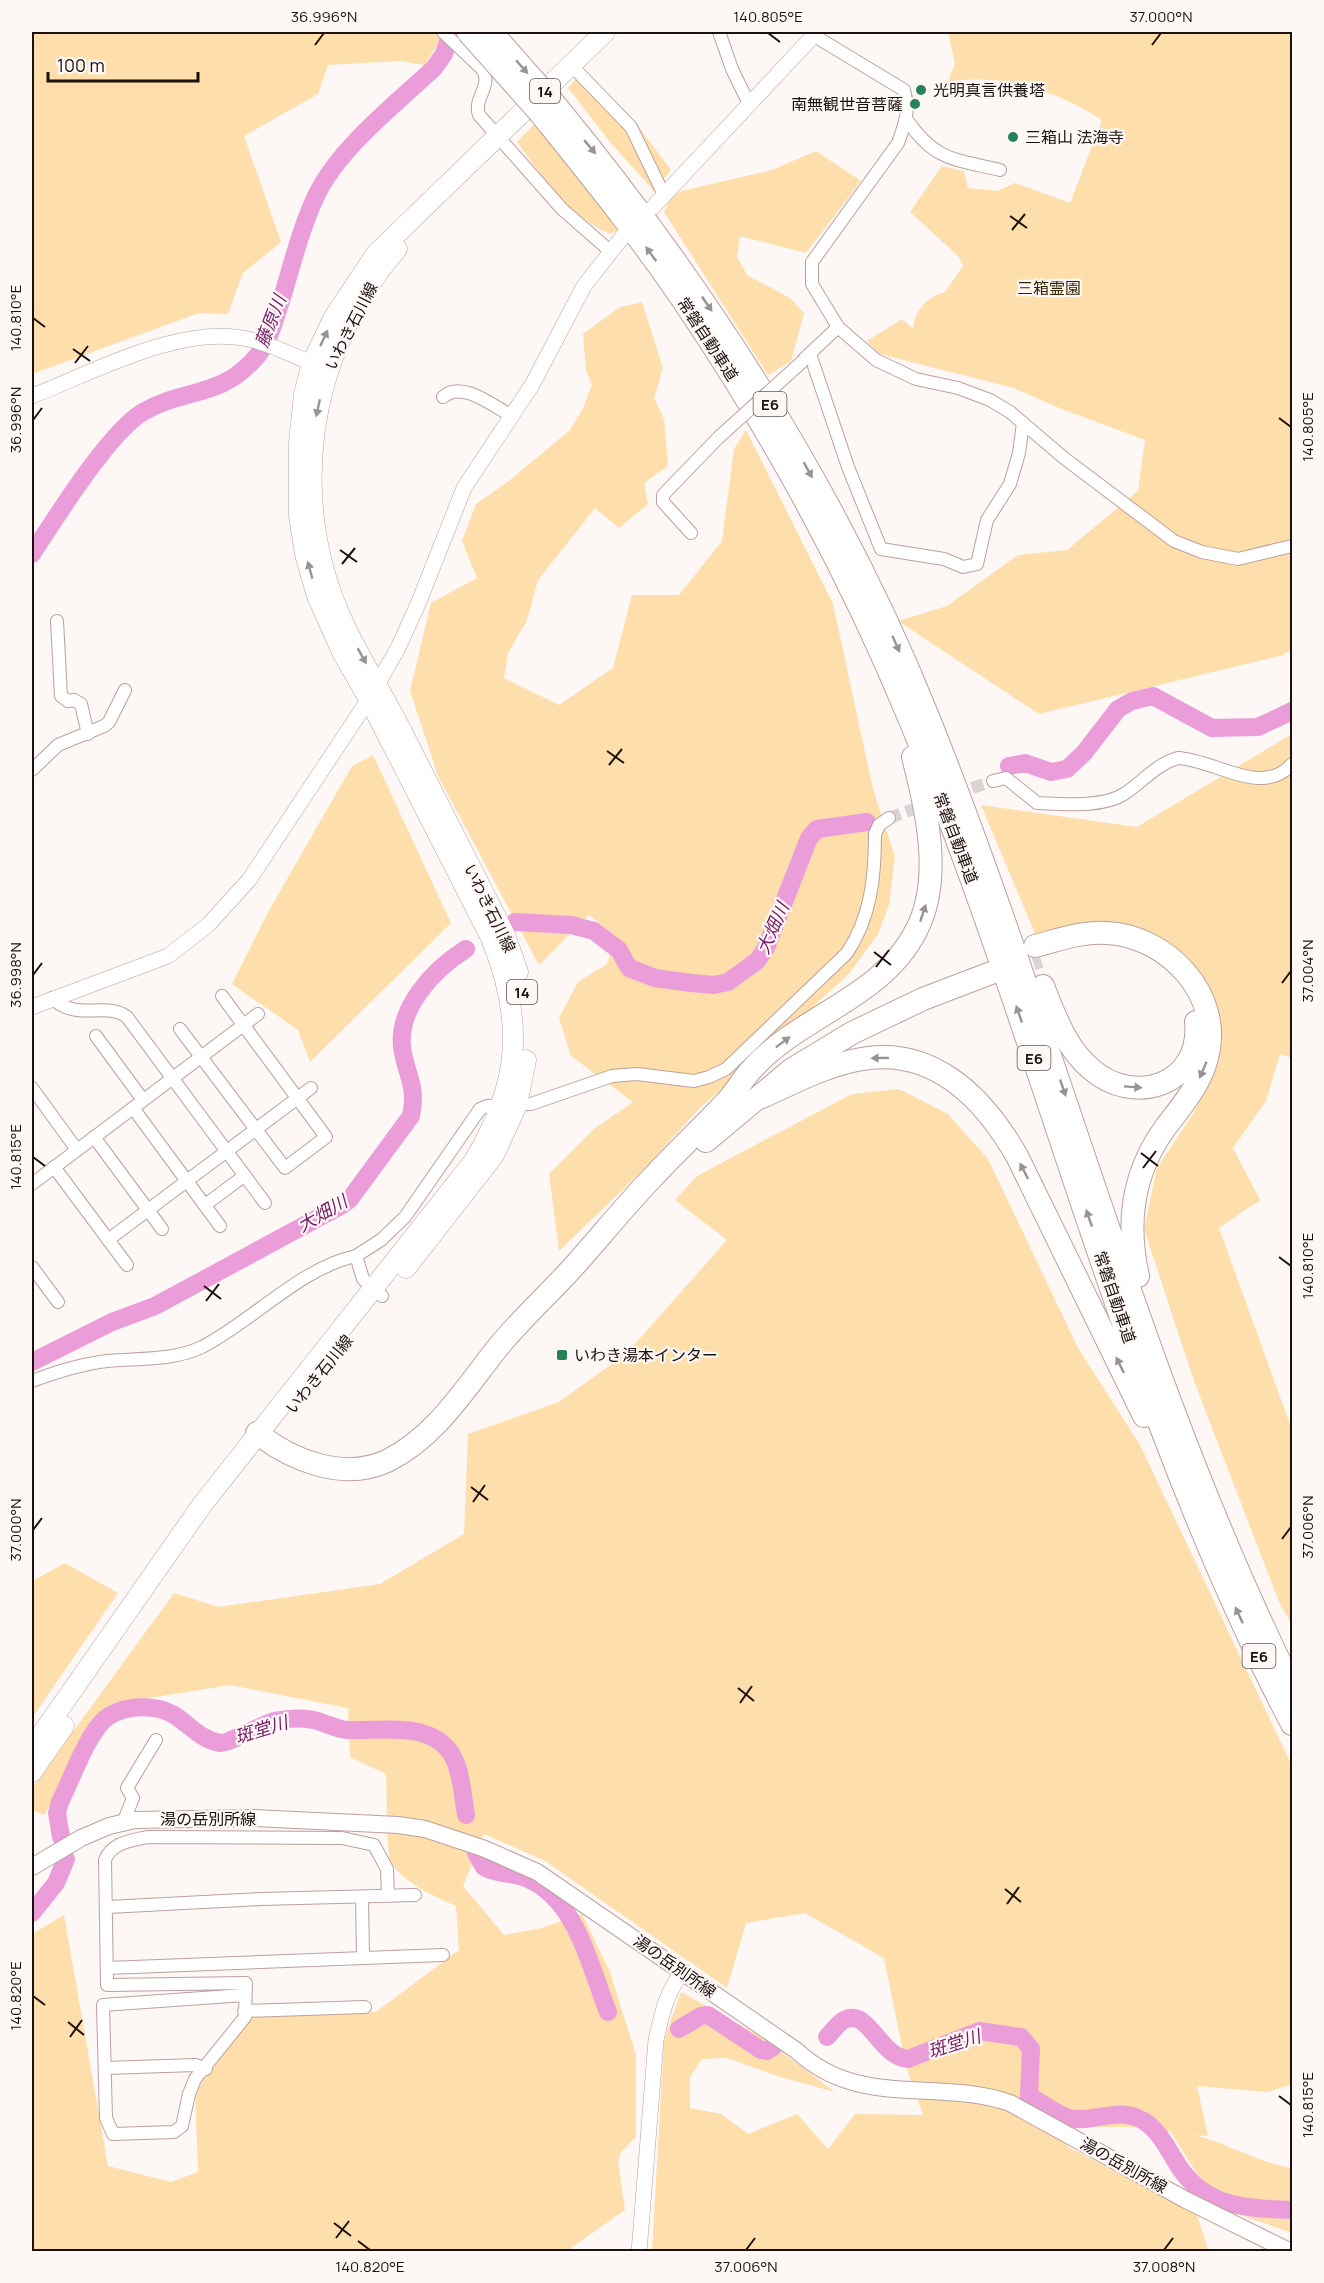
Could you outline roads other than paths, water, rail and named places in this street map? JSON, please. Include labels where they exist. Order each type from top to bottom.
[{"type":"highway","name":"常磐自動車道","points":[[491,32],[692,313],[787,468],[825,536],[886,664],[935,782],[988,921],[1157,1414],[1227,1588],[1293,1724]]},
{"type":"highway","name":"常磐自動車道","points":[[463,40],[547,108],[669,249],[753,375],[801,457],[872,591],[936,737],[1002,915],[1183,1438],[1234,1562],[1293,1687]]},
{"type":"highway","points":[[261,1437],[324,1467],[353,1469],[384,1462],[421,1438],[482,1371],[499,1347],[650,1180],[729,1100],[766,1054],[886,971],[899,958],[917,930],[928,897],[930,849],[914,759],[850,605],[825,536]]},
{"type":"highway","points":[[936,737],[1057,1022],[1074,1050],[1102,1078],[1128,1088],[1152,1087],[1163,1083],[1181,1071],[1188,1062],[1196,1041],[1192,1003],[1177,980],[1160,963],[1140,952],[1117,945],[1092,944],[1038,952],[1089,933],[1126,935],[1157,948],[1170,957],[1191,978],[1204,1005],[1210,1045],[1207,1060],[1192,1092],[1164,1131],[1144,1165],[1134,1199],[1132,1231],[1134,1257],[1143,1296],[1234,1562]]},
{"type":"highway","points":[[482,1371],[507,1354],[676,1167],[791,1070],[852,1033],[989,968],[926,985],[847,1023],[729,1100]]},
{"type":"highway","points":[[762,1096],[852,1061],[885,1058],[902,1059],[934,1070],[960,1085],[981,1102],[1017,1156],[1227,1588]]},
{"type":"main road","name":"いわき石川線","points":[[32,1748],[202,1505],[261,1437],[377,1292],[473,1186],[494,1155],[527,1055],[526,1009],[518,968],[505,935],[374,692],[344,625],[328,584],[317,538],[312,498],[311,455],[320,366],[392,255],[484,151],[605,32]]},
{"type":"main road","name":"いわき石川線","points":[[32,1772],[213,1511],[261,1437]]},
{"type":"main road","name":"湯の岳別所線","points":[[32,1867],[81,1838],[123,1823],[161,1818],[398,1825],[459,1839],[537,1872],[797,2051],[815,2068],[836,2078],[884,2090],[984,2094],[1010,2103],[1186,2200],[1292,2252]]},
{"type":"street","points":[[443,32],[463,40],[487,77],[477,110],[562,209],[610,251]]},
{"type":"street","points":[[718,32],[748,104]]},
{"type":"street","points":[[653,207],[815,33],[904,90],[908,107],[907,120],[898,143],[812,262],[812,284],[838,327],[876,360],[916,379],[958,388],[990,400],[1023,423],[1064,458],[1174,542],[1202,552],[1238,559],[1293,546]]},
{"type":"street","points":[[571,65],[631,127],[664,195]]},
{"type":"street","points":[[907,120],[921,142],[938,155],[1000,170]]},
{"type":"street","points":[[32,1007],[52,998],[154,964],[185,945],[208,925],[249,880],[374,692],[418,604],[464,488],[532,385],[584,286],[624,235]]},
{"type":"street","points":[[691,533],[663,502],[663,495],[718,438],[838,327]]},
{"type":"street","points":[[32,396],[152,348],[194,337],[219,336],[248,339],[320,366]]},
{"type":"street","points":[[807,357],[880,549],[944,559],[963,567],[977,564],[987,520],[1010,484],[1019,453],[1023,423]]},
{"type":"street","points":[[443,397],[453,391],[463,391],[512,416]]},
{"type":"street","points":[[57,621],[61,696],[68,701],[75,700],[81,704],[88,734]]},
{"type":"street","points":[[32,770],[58,746],[88,734],[109,722],[125,690]]},
{"type":"street","points":[[993,781],[1006,778],[1037,803],[1102,802],[1125,794],[1166,761],[1178,758],[1255,778],[1269,779],[1278,777],[1293,764]]},
{"type":"street","points":[[32,1381],[62,1370],[107,1361],[166,1357],[201,1347],[248,1320],[331,1263],[356,1256],[381,1240],[405,1217],[480,1109],[531,1104],[612,1076],[637,1074],[694,1081],[726,1069],[847,953],[860,933],[869,910],[875,834],[879,825],[889,818]]},
{"type":"street","points":[[180,1029],[285,1168],[326,1137],[222,996]]},
{"type":"street","points":[[52,998],[70,1010],[122,1013],[265,1203]]},
{"type":"street","points":[[32,1184],[258,1014]]},
{"type":"street","points":[[96,1036],[187,1181],[220,1226]]},
{"type":"street","points":[[32,1088],[77,1150]]},
{"type":"street","points":[[108,1240],[311,1088]]},
{"type":"street","points":[[94,1137],[162,1229]]},
{"type":"street","points":[[54,1167],[127,1265]]},
{"type":"street","points":[[205,1205],[244,1176]]},
{"type":"street","points":[[356,1256],[363,1279],[377,1292]]},
{"type":"street","points":[[32,1267],[58,1302]]},
{"type":"street","points":[[123,1823],[134,1798],[127,1788],[156,1740]]},
{"type":"street","points":[[209,1818],[209,1836]]},
{"type":"street","points":[[245,1995],[103,2005],[106,2118],[113,2134],[174,2132],[182,2126],[195,2079],[206,2069],[246,2017],[244,2011],[246,1983],[107,1985],[108,1907],[105,1860],[111,1849],[118,1844],[147,1837],[342,1838],[374,1845],[387,1869],[388,1896]]},
{"type":"street","points":[[108,1907],[415,1895]]},
{"type":"street","points":[[362,1897],[363,1958]]},
{"type":"street","points":[[107,1968],[443,1955]]},
{"type":"street","points":[[639,2252],[656,2040],[663,2005],[669,1990],[682,1972]]},
{"type":"street","points":[[244,2011],[365,2007]]},
{"type":"street","points":[[105,2068],[196,2064],[206,2069]]},
{"type":"waterway","name":"藤原川","points":[[32,554],[83,477],[129,422],[159,404],[203,391],[231,379],[258,355],[274,322],[306,220],[327,177],[354,143],[434,68],[444,54],[451,32]]},
{"type":"waterway","name":"大畑川","points":[[1009,766],[1025,763],[1051,772],[1067,769],[1084,753],[1118,709],[1132,701],[1153,696],[1212,728],[1258,727],[1292,711]]},
{"type":"waterway","name":"大畑川","points":[[515,922],[571,925],[594,931],[619,950],[629,968],[655,978],[714,985],[728,982],[757,961],[766,948],[809,838],[817,829],[867,822]]},
{"type":"waterway","name":"大畑川","points":[[32,1362],[112,1322],[155,1306],[350,1199],[411,1116],[413,1098],[403,1053],[402,1037],[411,1006],[430,979],[466,949]]},
{"type":"waterway","name":"斑堂川","points":[[61,1837],[57,1813],[60,1802],[94,1732],[102,1722],[116,1712],[142,1707],[167,1711],[201,1735],[220,1743],[230,1741],[274,1721],[293,1719],[317,1721],[346,1730],[393,1729],[423,1733],[436,1739],[447,1748],[455,1761],[461,1781],[466,1815]]},
{"type":"waterway","name":"斑堂川","points":[[476,1853],[484,1867],[528,1879],[545,1889],[559,1902],[580,1937],[608,2012]]},
{"type":"waterway","name":"斑堂川","points":[[32,1913],[56,1883],[66,1859]]},
{"type":"waterway","name":"斑堂川","points":[[679,2029],[701,2016],[708,2015],[761,2050],[767,2051],[773,2047]]},
{"type":"waterway","name":"斑堂川","points":[[827,2037],[842,2021],[853,2018],[868,2026],[889,2050],[908,2059],[979,2031],[1021,2037],[1031,2049],[1029,2096],[1069,2118],[1133,2116],[1148,2124],[1157,2133],[1187,2177],[1199,2189],[1212,2197],[1242,2206],[1292,2210]]},
{"type":"tunnel","points":[[955,794],[993,781]]},
{"type":"tunnel","points":[[889,818],[927,804]]},
{"type":"tunnel","points":[[1001,970],[1040,957]]},
{"type":"place","name":"光明真言供養塔","points":[[921,90]]},
{"type":"place","name":"南無観世音菩薩","points":[[915,104]]},
{"type":"place","name":"三箱山 法海寺","points":[[1013,137]]},
{"type":"place","name":"いわき湯本インター","points":[[562,1355]]},
{"type":"park label","name":"三箱霊園","points":[[1049,288]]}]
